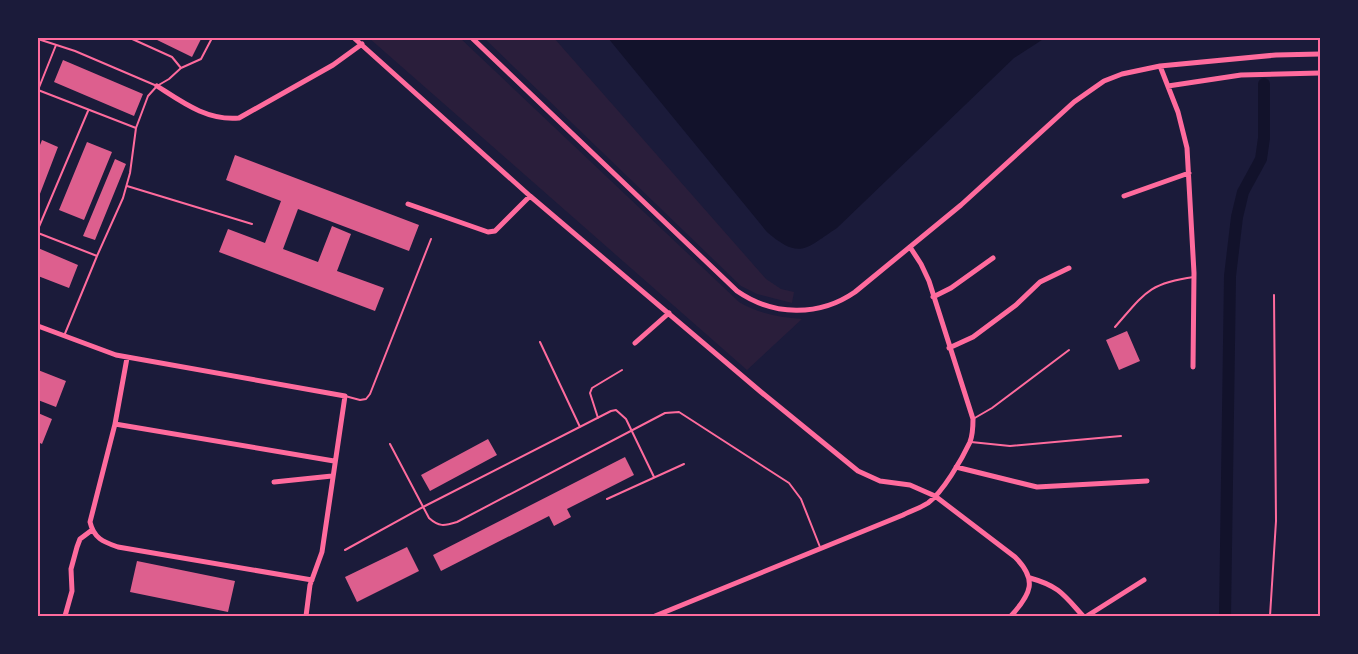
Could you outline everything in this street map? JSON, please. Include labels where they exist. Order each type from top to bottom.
[{"type":"street","points":[[354,38],[530,196],[858,471],[880,481],[910,485],[935,496],[1015,557],[1025,567],[1030,578],[1029,591],[1011,616]]},
{"type":"street","points":[[472,38],[737,291],[749,299],[774,308],[794,310],[822,308],[855,292],[961,204],[1089,90],[1122,74],[1160,66],[1276,55],[1320,54]]},
{"type":"street","points":[[157,86],[198,112],[231,119],[239,118],[333,65],[362,44]]},
{"type":"street","points":[[1160,66],[1184,132],[1189,173],[1194,278],[1193,367]]},
{"type":"street","points":[[1168,86],[1241,75],[1320,73]]},
{"type":"street","points":[[1124,196],[1189,173]]},
{"type":"street","points":[[408,204],[488,232],[495,231],[530,196]]},
{"type":"street","points":[[655,616],[927,504],[956,466],[970,442],[974,430],[973,419],[921,264],[910,247]]},
{"type":"street","points":[[933,297],[958,283],[993,258]]},
{"type":"street","points":[[949,348],[973,337],[1008,312],[1040,282],[1069,268]]},
{"type":"street","points":[[635,343],[669,313]]},
{"type":"street","points":[[38,326],[127,358],[345,396],[322,552],[312,580],[306,616]]},
{"type":"street","points":[[127,358],[115,424],[90,522],[92,530],[102,541],[118,547],[312,580]]},
{"type":"street","points":[[115,424],[334,461]]},
{"type":"street","points":[[956,466],[1037,486],[1147,481]]},
{"type":"street","points":[[274,482],[332,476]]},
{"type":"street","points":[[65,616],[72,591],[71,569],[77,547],[80,539],[92,530]]},
{"type":"street","points":[[1030,578],[1048,583],[1058,589],[1085,616],[1144,580]]},
{"type":"lane","points":[[130,38],[172,57],[181,68]]},
{"type":"lane","points":[[64,336],[123,198],[136,128],[148,96],[157,86],[170,80],[181,68],[201,59],[212,38]]},
{"type":"lane","points":[[38,39],[157,86]]},
{"type":"lane","points":[[56,45],[38,90],[136,128]]},
{"type":"lane","points":[[88,111],[38,231],[97,256]]},
{"type":"lane","points":[[127,186],[252,224]]},
{"type":"lane","points":[[345,396],[360,400],[366,399],[370,394],[431,238]]},
{"type":"lane","points":[[1115,327],[1143,295],[1156,286],[1171,280],[1194,278]]},
{"type":"lane","points":[[540,342],[580,427]]},
{"type":"lane","points":[[973,419],[992,408],[1069,350]]},
{"type":"lane","points":[[598,418],[590,393],[592,388],[622,370]]},
{"type":"lane","points":[[345,550],[423,507],[616,410],[626,418],[654,477]]},
{"type":"lane","points":[[390,444],[429,518],[443,526],[457,522],[665,413],[679,412],[789,483],[801,500],[821,548]]},
{"type":"lane","points":[[970,442],[1010,446],[1120,436]]},
{"type":"lane","points":[[607,499],[684,464]]},
{"type":"path","points":[[1270,616],[1276,521],[1274,295]]},
{"type":"shaded area","points":[[369,38],[460,38],[739,302],[769,314],[802,319],[747,370]]},
{"type":"shaded area","points":[[484,38],[554,38],[766,279],[781,289],[794,292],[792,303],[757,294],[741,286]]},
{"type":"shaded area","points":[[608,38],[1045,38],[1014,58],[837,228],[809,246],[795,249],[778,241],[767,232]]},
{"type":"building","points":[[153,38],[198,38],[201,39],[192,57]]},
{"type":"building","points":[[63,60],[143,94],[134,116],[54,82]]},
{"type":"building","points":[[42,140],[58,147],[38,199],[38,150]]},
{"type":"building","points":[[87,142],[112,152],[84,220],[59,210]]},
{"type":"building","points":[[235,155],[419,225],[409,251],[298,209],[283,249],[318,262],[332,226],[351,234],[337,271],[384,288],[375,311],[219,252],[228,229],[265,243],[281,201],[226,180]]},
{"type":"building","points":[[115,159],[126,164],[95,240],[83,236]]},
{"type":"building","points":[[38,248],[78,265],[69,288],[38,276]]},
{"type":"building","points":[[1127,331],[1140,361],[1119,370],[1106,340]]},
{"type":"building","points":[[38,370],[66,381],[56,407],[38,400]]},
{"type":"building","points":[[38,413],[52,419],[42,444],[38,442]]},
{"type":"building","points":[[488,439],[497,455],[430,491],[421,475]]},
{"type":"building","points":[[625,457],[634,475],[567,509],[571,517],[554,526],[549,516],[441,571],[433,555]]},
{"type":"building","points":[[407,547],[419,571],[357,602],[345,577]]},
{"type":"building","points":[[137,561],[235,581],[228,612],[130,592]]},
{"type":"waterway","points":[[1225,616],[1230,276],[1237,217],[1243,192],[1261,159],[1264,138],[1264,84]]}]
